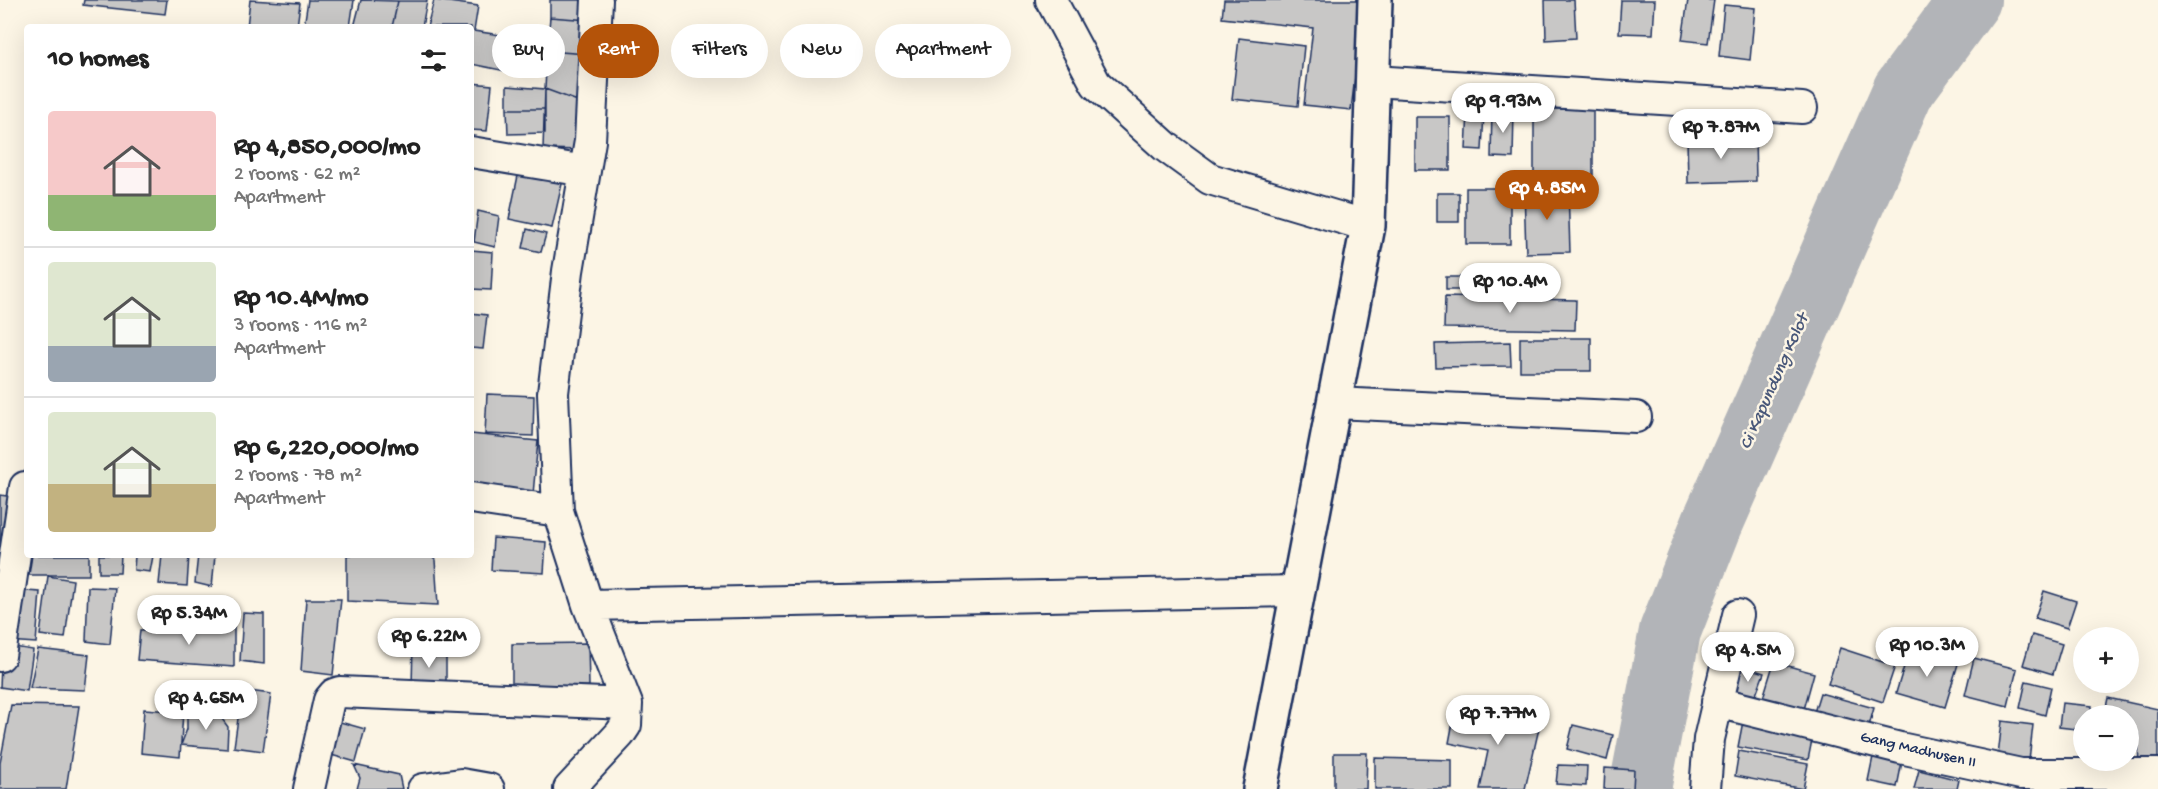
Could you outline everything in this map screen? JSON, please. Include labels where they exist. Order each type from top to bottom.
[{"type":"street","points":[[569,789],[620,734],[626,725],[627,704],[588,605],[558,511],[553,393],[568,272],[590,141],[597,0]]},
{"type":"street","points":[[1051,0],[1096,84],[1166,147],[1210,179],[1368,226]]},
{"type":"street","points":[[1260,789],[1296,591],[1335,403],[1368,226],[1375,0]]},
{"type":"street","points":[[1373,81],[1802,108]]},
{"type":"street","points":[[474,152],[585,171]]},
{"type":"street","points":[[1335,403],[1636,417]]},
{"type":"street","points":[[0,656],[17,485]]},
{"type":"street","points":[[474,498],[558,511]]},
{"type":"street","points":[[588,605],[1296,591]]},
{"type":"street","points":[[1705,789],[1709,739],[1738,615]]},
{"type":"street","points":[[309,789],[329,700],[334,694],[340,692],[627,704]]},
{"type":"street","name":"Gang Madhusen II","points":[[1717,702],[2021,781],[2158,774]]},
{"type":"street","points":[[423,789],[461,784],[489,789]]},
{"type":"building","points":[[84,0],[167,0],[165,14],[83,5]]},
{"type":"building","points":[[250,0],[300,3],[297,24],[247,24]]},
{"type":"building","points":[[308,0],[354,0],[350,24],[304,24]]},
{"type":"building","points":[[361,0],[398,1],[393,24],[355,24]]},
{"type":"building","points":[[434,0],[478,6],[474,31],[474,24],[428,24]]},
{"type":"building","points":[[550,0],[591,0],[589,20],[550,17]]},
{"type":"building","points":[[1224,0],[1364,0],[1351,110],[1304,105],[1313,28],[1222,18]]},
{"type":"building","points":[[1545,0],[1574,0],[1576,38],[1546,40]]},
{"type":"building","points":[[1621,0],[1655,0],[1653,34],[1619,33]]},
{"type":"building","points":[[1688,0],[1714,0],[1708,43],[1682,40]]},
{"type":"building","points":[[398,1],[427,1],[423,24],[393,24]]},
{"type":"building","points":[[1724,5],[1755,8],[1750,60],[1719,56]]},
{"type":"building","points":[[550,17],[589,20],[589,24],[577,24],[577,53],[565,52],[565,24],[549,24]]},
{"type":"building","points":[[474,31],[492,34],[492,68],[474,65]]},
{"type":"building","points":[[1239,38],[1304,46],[1298,106],[1232,99]]},
{"type":"building","points":[[565,52],[577,53],[577,78],[585,78],[583,103],[545,89],[546,78],[565,78]]},
{"type":"building","points":[[474,83],[492,85],[487,131],[474,130]]},
{"type":"building","points":[[507,86],[545,89],[545,109],[507,109]]},
{"type":"building","points":[[545,89],[583,103],[582,150],[543,149]]},
{"type":"building","points":[[507,109],[545,109],[545,133],[508,134]]},
{"type":"building","points":[[1534,109],[1593,109],[1593,175],[1534,175]]},
{"type":"building","points":[[1492,110],[1514,110],[1513,158],[1491,157]]},
{"type":"building","points":[[1468,112],[1484,113],[1482,150],[1466,149]]},
{"type":"building","points":[[1415,117],[1450,117],[1450,170],[1415,170]]},
{"type":"building","points":[[1755,137],[1756,181],[1688,183],[1687,138]]},
{"type":"building","points":[[520,166],[564,175],[552,228],[509,219]]},
{"type":"building","points":[[1466,188],[1510,188],[1510,244],[1466,244]]},
{"type":"building","points":[[1568,188],[1570,252],[1526,253],[1524,189]]},
{"type":"building","points":[[1437,193],[1459,193],[1459,222],[1437,222]]},
{"type":"building","points":[[478,211],[499,216],[495,247],[474,242]]},
{"type":"building","points":[[527,229],[546,234],[541,252],[523,248]]},
{"type":"building","points":[[474,250],[493,252],[491,290],[474,289]]},
{"type":"building","points":[[1519,267],[1519,287],[1488,288],[1487,268]]},
{"type":"building","points":[[1446,277],[1472,277],[1472,290],[1446,290]]},
{"type":"building","points":[[1445,297],[1576,300],[1575,330],[1444,328]]},
{"type":"building","points":[[474,313],[487,315],[483,349],[474,348]]},
{"type":"building","points":[[1520,338],[1591,338],[1591,371],[1520,371]]},
{"type":"building","points":[[1510,342],[1511,366],[1436,367],[1435,344]]},
{"type":"building","points":[[487,394],[534,396],[533,436],[485,434]]},
{"type":"building","points":[[474,434],[538,441],[533,494],[474,488]]},
{"type":"building","points":[[0,495],[21,498],[0,586]]},
{"type":"building","points":[[493,538],[546,542],[544,573],[491,570]]},
{"type":"building","points":[[32,558],[89,558],[89,575],[29,575]]},
{"type":"building","points":[[99,558],[121,558],[120,573],[99,573]]},
{"type":"building","points":[[135,558],[153,558],[150,572],[134,570]]},
{"type":"building","points":[[162,558],[189,558],[187,586],[159,584]]},
{"type":"building","points":[[198,558],[215,558],[212,587],[195,583]]},
{"type":"building","points":[[347,558],[433,558],[435,560],[438,605],[347,601]]},
{"type":"building","points":[[48,576],[73,580],[65,638],[40,635]]},
{"type":"building","points":[[88,587],[115,588],[110,644],[86,641]]},
{"type":"building","points":[[11,590],[40,592],[36,643],[7,641]]},
{"type":"building","points":[[2044,591],[2076,601],[2067,628],[2035,618]]},
{"type":"building","points":[[306,599],[341,599],[333,675],[301,671]]},
{"type":"building","points":[[243,613],[264,614],[264,664],[240,661]]},
{"type":"building","points":[[234,626],[234,667],[137,660],[140,630]]},
{"type":"building","points":[[2032,635],[2062,644],[2053,674],[2023,665]]},
{"type":"building","points":[[413,643],[446,652],[446,693],[412,687]]},
{"type":"building","points":[[588,643],[589,686],[512,687],[512,644]]},
{"type":"building","points":[[2,645],[33,650],[27,691],[0,687]]},
{"type":"building","points":[[1840,648],[1895,666],[1883,702],[1828,684]]},
{"type":"building","points":[[38,649],[89,655],[85,690],[30,688]]},
{"type":"building","points":[[1909,650],[1958,664],[1945,707],[1896,693]]},
{"type":"building","points":[[1974,658],[2017,669],[2008,706],[1965,695]]},
{"type":"building","points":[[1774,662],[1814,673],[1803,713],[1762,701]]},
{"type":"building","points":[[1742,666],[1764,673],[1754,700],[1733,693]]},
{"type":"building","points":[[2026,681],[2051,687],[2045,715],[2020,708]]},
{"type":"building","points":[[242,690],[271,694],[263,751],[234,747]]},
{"type":"building","points":[[1820,693],[1874,708],[1866,737],[1811,722]]},
{"type":"building","points":[[2108,698],[2158,709],[2158,771],[2139,771],[2139,705],[2106,705]]},
{"type":"building","points":[[2062,703],[2082,705],[2073,705],[2073,729],[2059,727]]},
{"type":"building","points":[[11,705],[79,706],[66,789],[0,789],[0,763]]},
{"type":"building","points":[[1456,706],[1540,724],[1525,789],[1480,789],[1488,751],[1449,743]]},
{"type":"building","points":[[144,709],[183,712],[180,757],[141,753]]},
{"type":"building","points":[[187,712],[217,712],[228,727],[227,749],[181,745],[187,729]]},
{"type":"building","points":[[1744,716],[1814,730],[1808,760],[1738,747]]},
{"type":"building","points":[[333,720],[365,729],[356,762],[324,753]]},
{"type":"building","points":[[2002,721],[2033,725],[2028,769],[1997,765]]},
{"type":"building","points":[[1573,725],[1613,735],[1607,760],[1567,749]]},
{"type":"building","points":[[1875,747],[1904,752],[1897,787],[1868,781]]},
{"type":"building","points":[[1739,751],[1808,764],[1803,789],[1735,776]]},
{"type":"building","points":[[1334,753],[1367,753],[1366,789],[1334,789]]},
{"type":"building","points":[[1375,758],[1452,760],[1452,789],[1375,789]]},
{"type":"building","points":[[354,765],[399,775],[402,789],[357,789],[360,778]]},
{"type":"building","points":[[1558,765],[1587,766],[1586,786],[1556,784]]},
{"type":"building","points":[[1605,768],[1634,770],[1633,789],[1604,789]]},
{"type":"building","points":[[1919,770],[1959,780],[1957,789],[1914,789]]},
{"type":"waterway","name":"Ci Kapundung Kolot","points":[[1640,789],[1670,631],[1712,524],[1903,91],[1970,0]]}]
